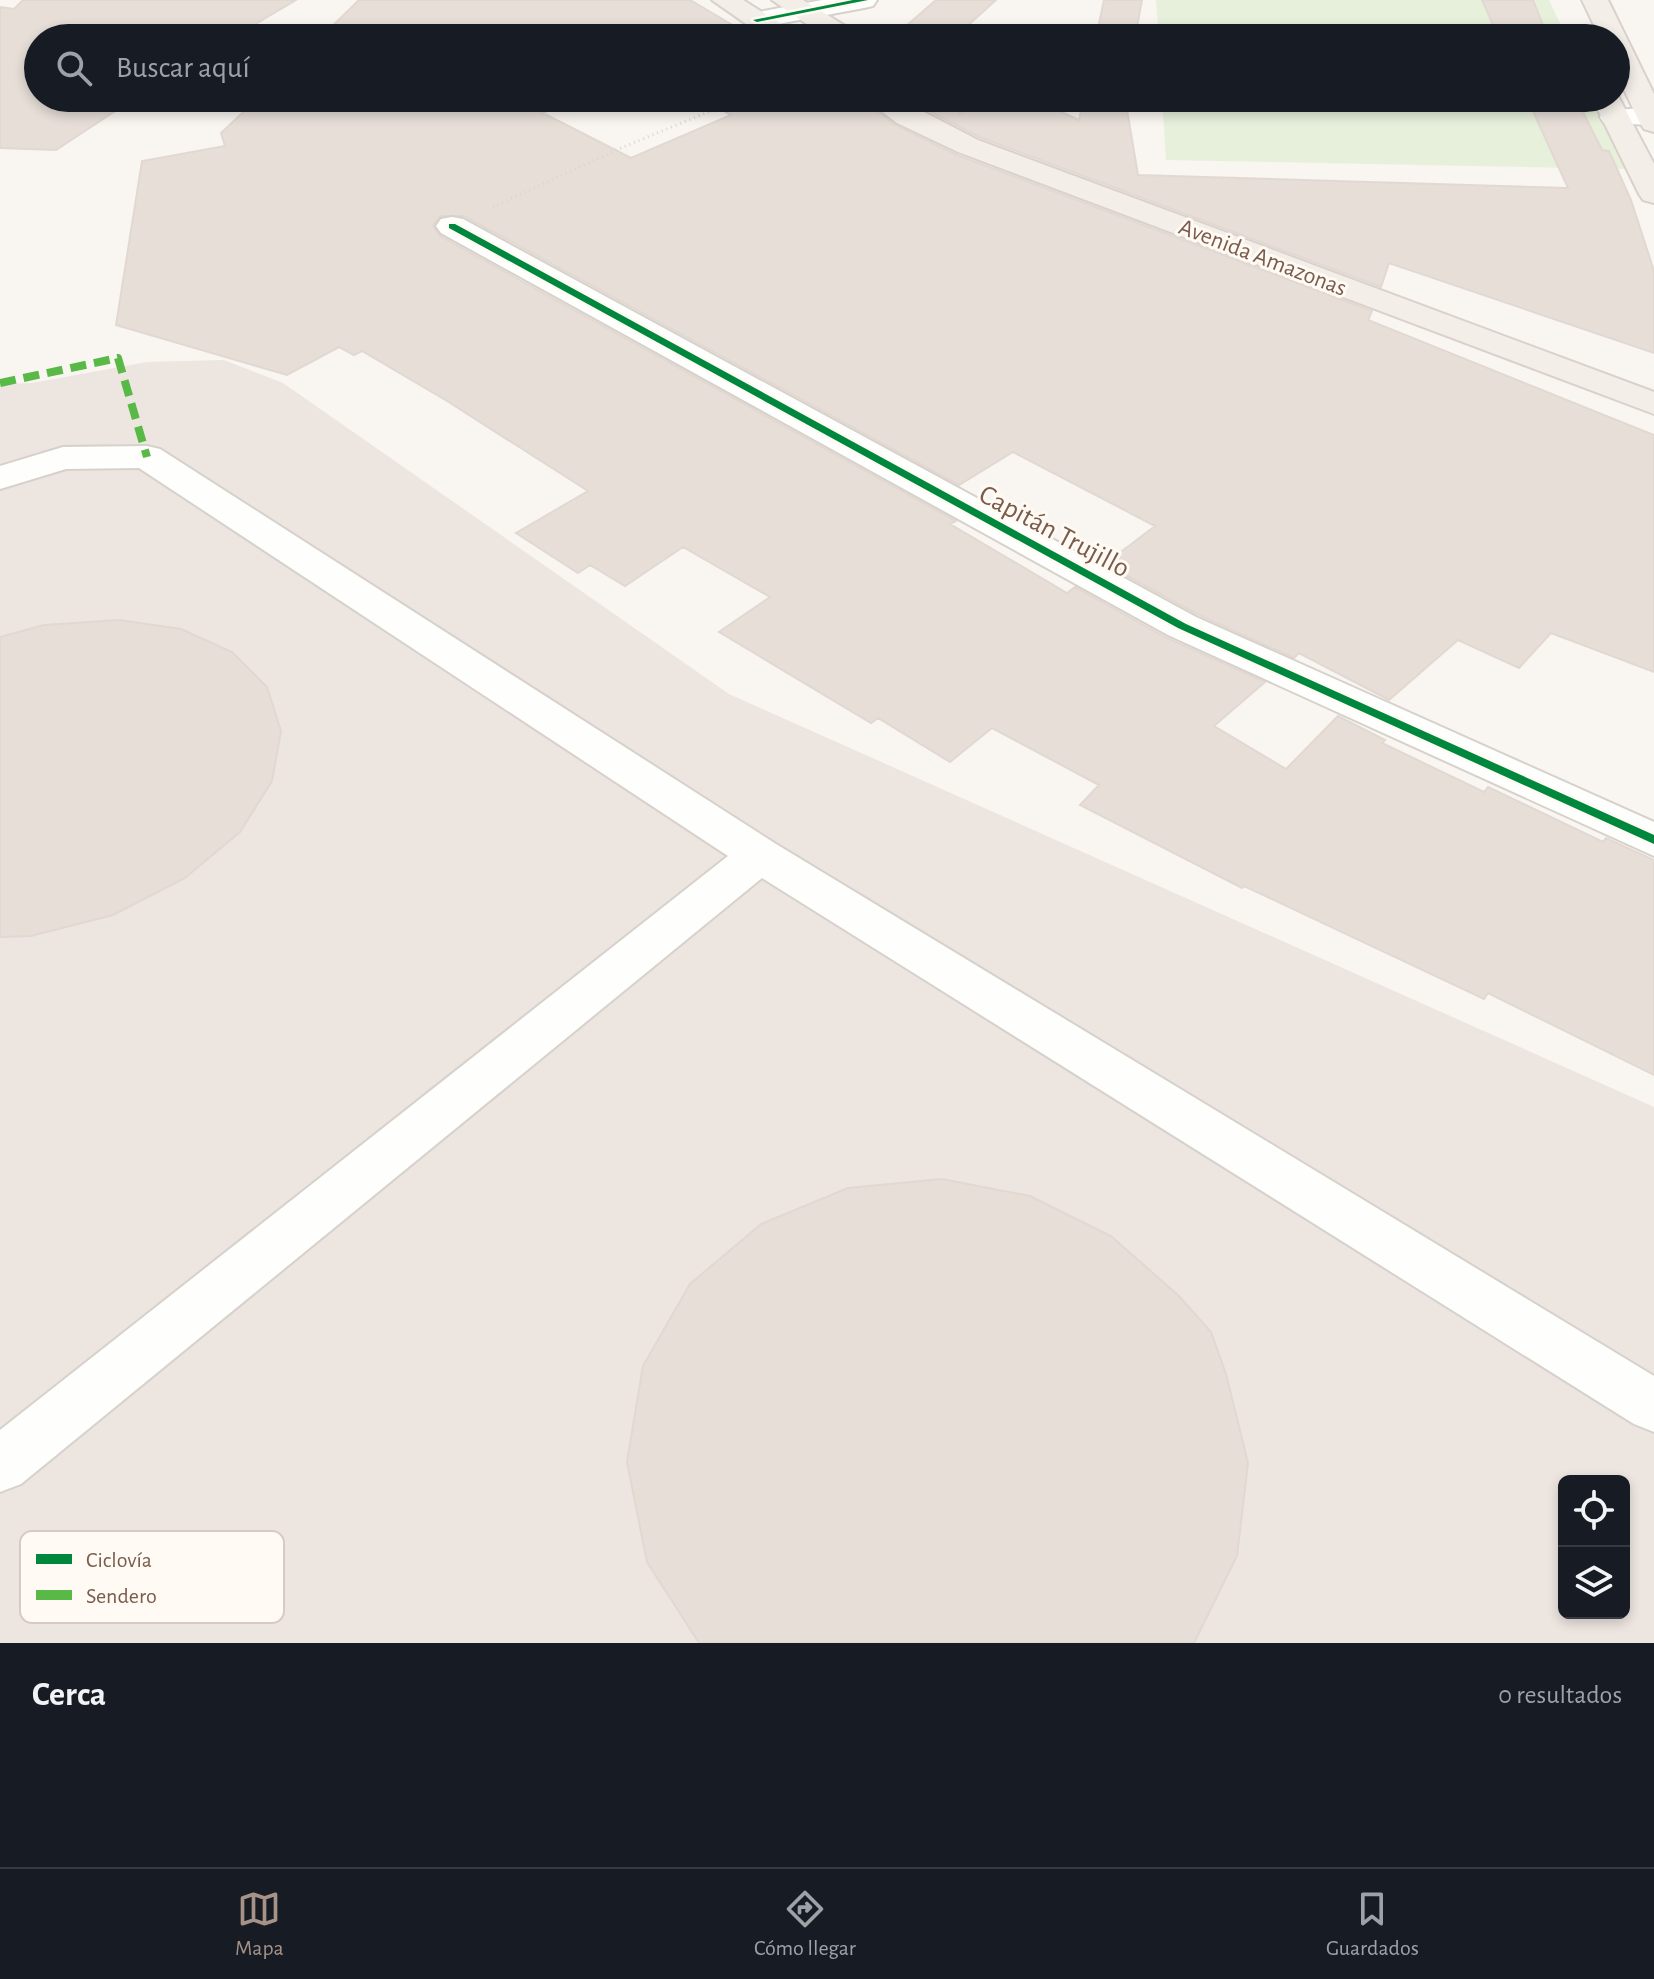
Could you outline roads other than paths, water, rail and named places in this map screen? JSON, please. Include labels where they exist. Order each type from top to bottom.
[{"type":"main road","points":[[725,0],[763,24]]},
{"type":"main road","points":[[1595,0],[1606,24]]},
{"type":"main road","points":[[793,5],[823,24]]},
{"type":"main road","points":[[1630,73],[1652,118]]},
{"type":"main road","name":"Avenida Amazonas","points":[[899,112],[968,146],[1654,404]]},
{"type":"main road","name":"Avenida Amazonas","points":[[961,112],[1002,140],[1613,362],[1654,372]]},
{"type":"main road","points":[[1613,112],[1654,194]]},
{"type":"street","points":[[757,20],[793,5],[864,0]]},
{"type":"street","points":[[1629,112],[1652,118]]},
{"type":"street","name":"Capitán Trujillo","points":[[452,226],[806,423],[1182,626],[1650,830]]},
{"type":"street","points":[[0,478],[63,458],[147,457],[760,855],[1654,1406]]},
{"type":"street","points":[[0,1465],[760,855]]}]
